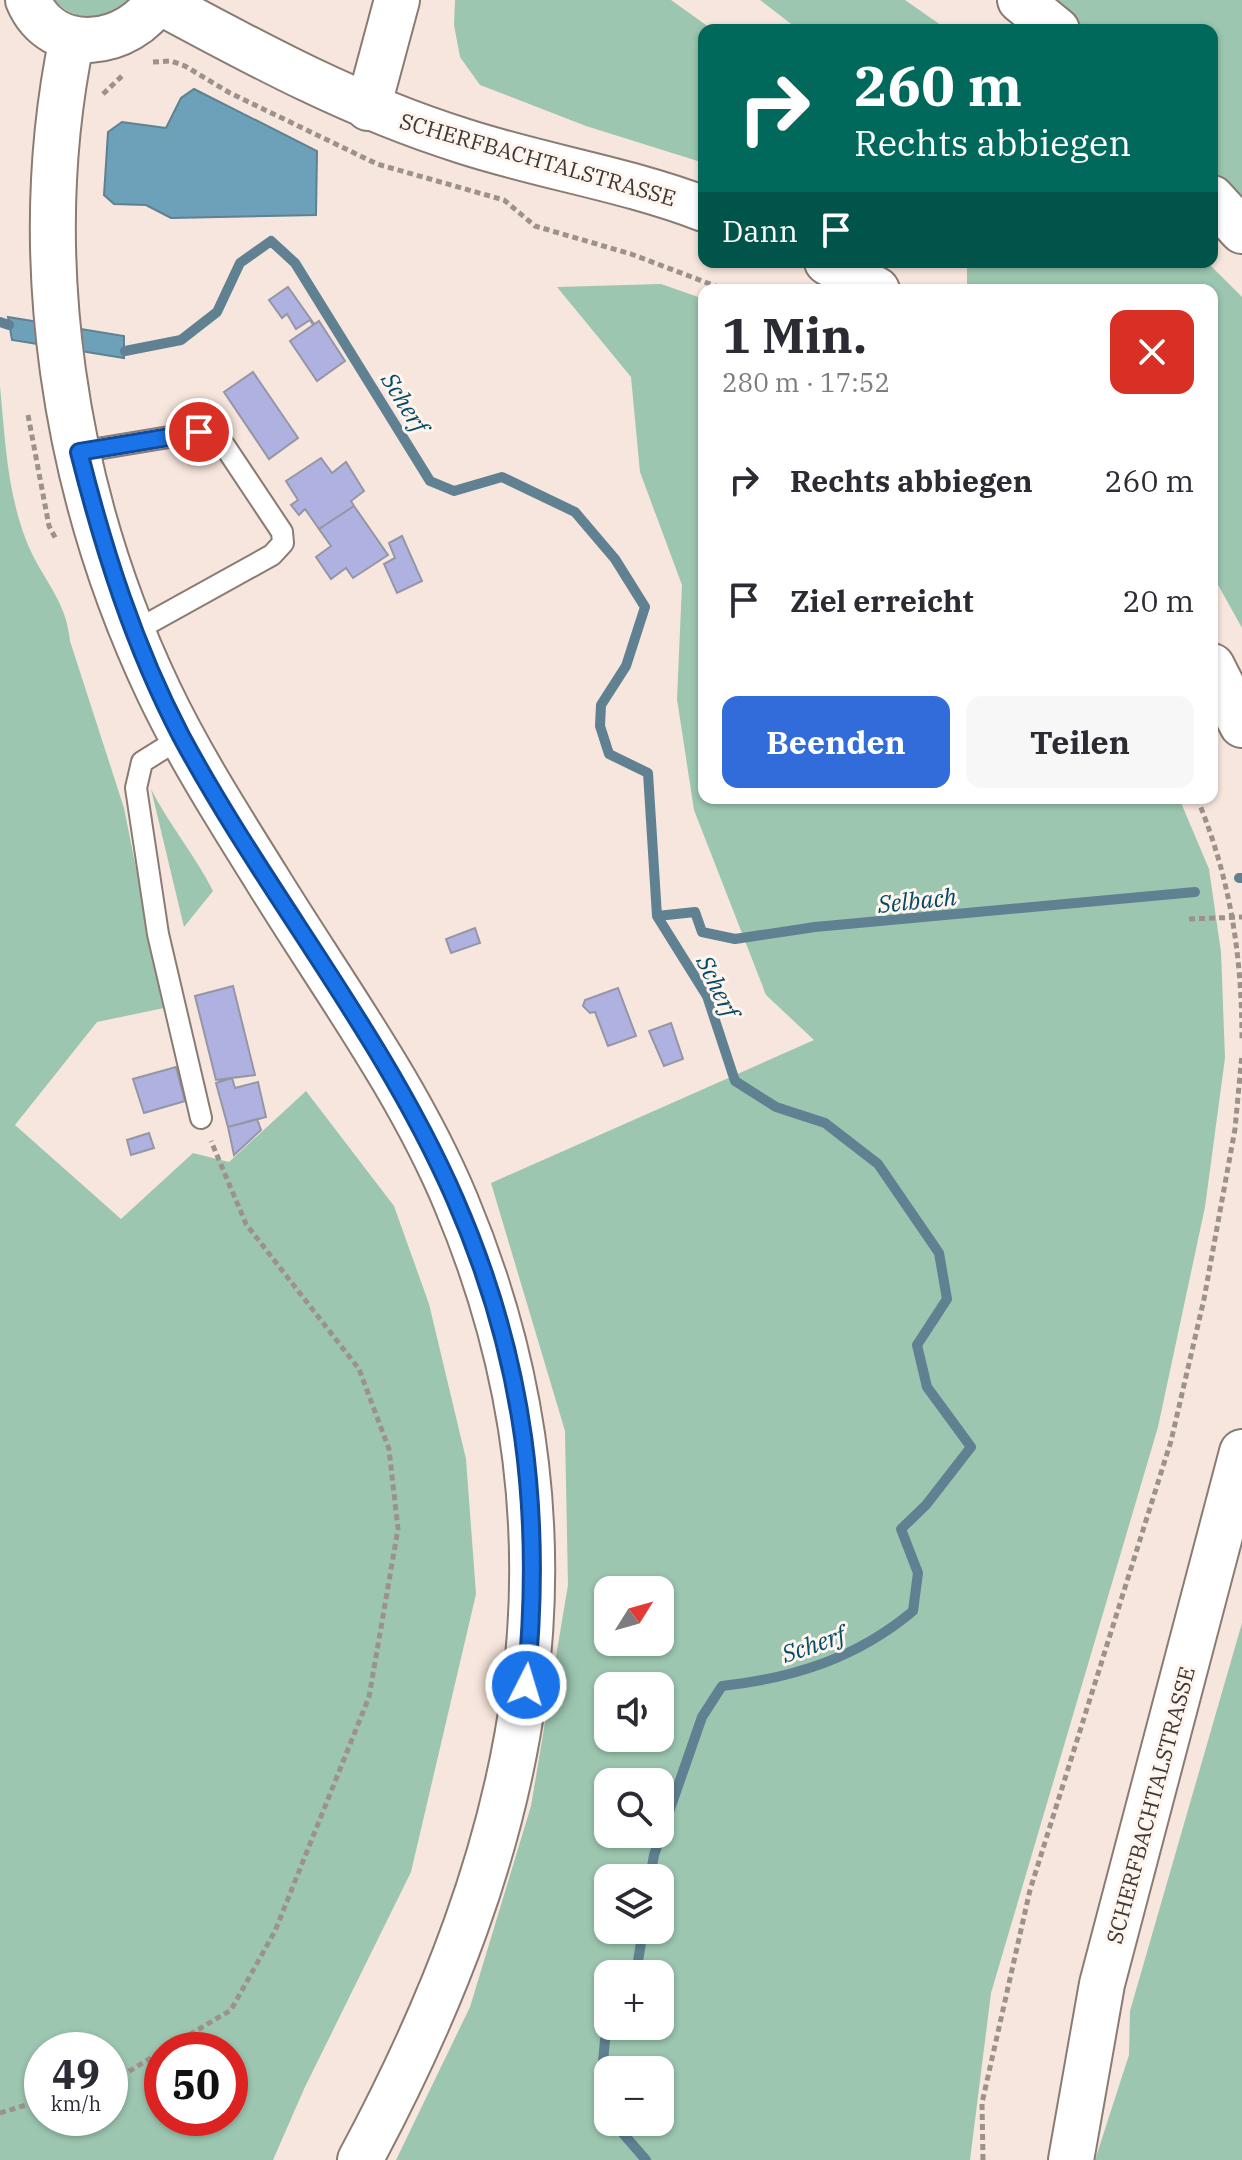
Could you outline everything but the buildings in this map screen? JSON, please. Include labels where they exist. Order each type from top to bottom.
[{"type":"main road","points":[[28,0],[49,27],[72,38],[92,42],[112,39],[147,18],[158,0]]},
{"type":"main road","name":"SCHERFBACHTALSTRASSE","points":[[158,0],[262,58],[368,108],[463,142],[621,182],[698,207]]},
{"type":"main road","points":[[368,108],[397,0]]},
{"type":"main road","points":[[1020,0],[1050,24]]},
{"type":"main road","points":[[72,38],[56,138],[52,271],[79,452],[113,576],[133,632],[182,737],[409,1106],[455,1198],[497,1316],[526,1445],[534,1591],[526,1685],[506,1799],[463,1938],[393,2099],[360,2160]]},
{"type":"main road","points":[[1218,205],[1242,231]]},
{"type":"main road","points":[[838,268],[866,284]]},
{"type":"main road","points":[[1218,678],[1242,725]]},
{"type":"main road","name":"SCHERFBACHTALSTRASSE","points":[[1071,2160],[1102,1984],[1242,1452]]},
{"type":"lane","points":[[79,452],[133,445],[183,433],[199,432],[213,437],[224,445],[282,532],[283,543],[272,555],[133,632]]},
{"type":"lane","points":[[182,737],[142,762],[136,788],[158,934],[201,1118]]},
{"type":"path","points":[[140,66],[171,61],[185,66],[230,93],[377,164],[504,200],[535,226],[631,254],[710,284]]},
{"type":"path","points":[[99,100],[110,84],[128,71]]},
{"type":"path","points":[[29,408],[28,423],[49,526],[62,550]]},
{"type":"path","points":[[1199,804],[1226,882],[1234,917],[1242,1040]]},
{"type":"path","points":[[1189,919],[1242,917]]},
{"type":"path","points":[[983,2160],[982,2103],[1030,1890],[1171,1441],[1204,1299],[1235,1129],[1242,1054]]},
{"type":"path","points":[[195,2032],[231,2010],[275,1931],[369,1697],[398,1529],[389,1449],[359,1369],[246,1224],[201,1118]]},
{"type":"path","points":[[0,2113],[24,2106]]},
{"type":"green space","points":[[54,0],[130,0],[111,12],[92,17],[73,14]]},
{"type":"green space","points":[[455,0],[671,0],[705,24],[698,24],[698,161],[586,126],[480,85],[460,57],[454,25]]},
{"type":"green space","points":[[760,0],[905,0],[939,24],[791,24]]},
{"type":"green space","points":[[1054,0],[1242,0],[1242,202],[1218,176],[1218,24],[1076,24]]},
{"type":"green space","points":[[967,268],[1213,268],[1242,297],[1242,628],[1218,585],[1218,284],[967,284]]},
{"type":"green space","points":[[661,284],[698,297],[698,804],[1182,804],[1209,869],[1221,952],[1225,1058],[1205,1207],[1158,1427],[991,1993],[970,2160],[396,2160],[470,2007],[531,1806],[568,1585],[565,1431],[491,1183],[814,1040],[766,995],[694,810],[677,699],[682,585],[640,472],[631,377],[557,287]]},
{"type":"green space","points":[[0,386],[15,503],[32,554],[64,613],[70,641],[124,808],[164,1008],[97,1022],[15,1125],[121,1219],[193,1153],[229,1162],[306,1091],[394,1206],[429,1304],[466,1459],[476,1594],[411,1872],[304,2089],[273,2160],[0,2160]]},
{"type":"green space","points":[[151,789],[213,891],[184,927]]},
{"type":"green space","points":[[1242,1623],[1242,2160],[1095,2160],[1129,2055],[1130,2011]]},
{"type":"water","points":[[194,89],[317,151],[316,215],[171,218],[146,205],[114,204],[104,195],[108,132],[122,122],[166,128],[181,98]]},
{"type":"water","points":[[8,317],[124,336],[124,358],[12,340]]},
{"type":"waterway","name":"Scherf","points":[[125,351],[181,340],[217,312],[240,263],[271,241],[295,263],[430,481],[454,491],[502,477],[575,512],[615,559],[645,607],[626,666],[601,705],[600,726],[609,754],[648,773],[657,916],[707,996],[735,1081],[776,1107],[825,1123],[878,1164],[939,1253],[947,1299],[917,1345],[927,1387],[971,1447],[926,1505],[901,1529],[918,1573],[913,1611],[870,1641],[824,1663],[774,1678],[722,1686],[702,1717],[652,1864]]},
{"type":"waterway","name":"Scherf","points":[[0,322],[9,325]]},
{"type":"waterway","name":"Selbach","points":[[657,916],[695,912],[702,932],[735,939],[815,927],[1195,892]]},
{"type":"waterway","name":"Scherf","points":[[638,1960],[641,1944]]},
{"type":"waterway","name":"Scherf","points":[[604,2056],[605,2040]]},
{"type":"waterway","name":"Scherf","points":[[625,2136],[646,2160]]},
{"type":"route","points":[[199,432],[79,452],[93,509],[133,632],[182,737],[270,885],[409,1106],[455,1198],[483,1273],[508,1356],[526,1445],[534,1543],[534,1591],[526,1685]]}]
